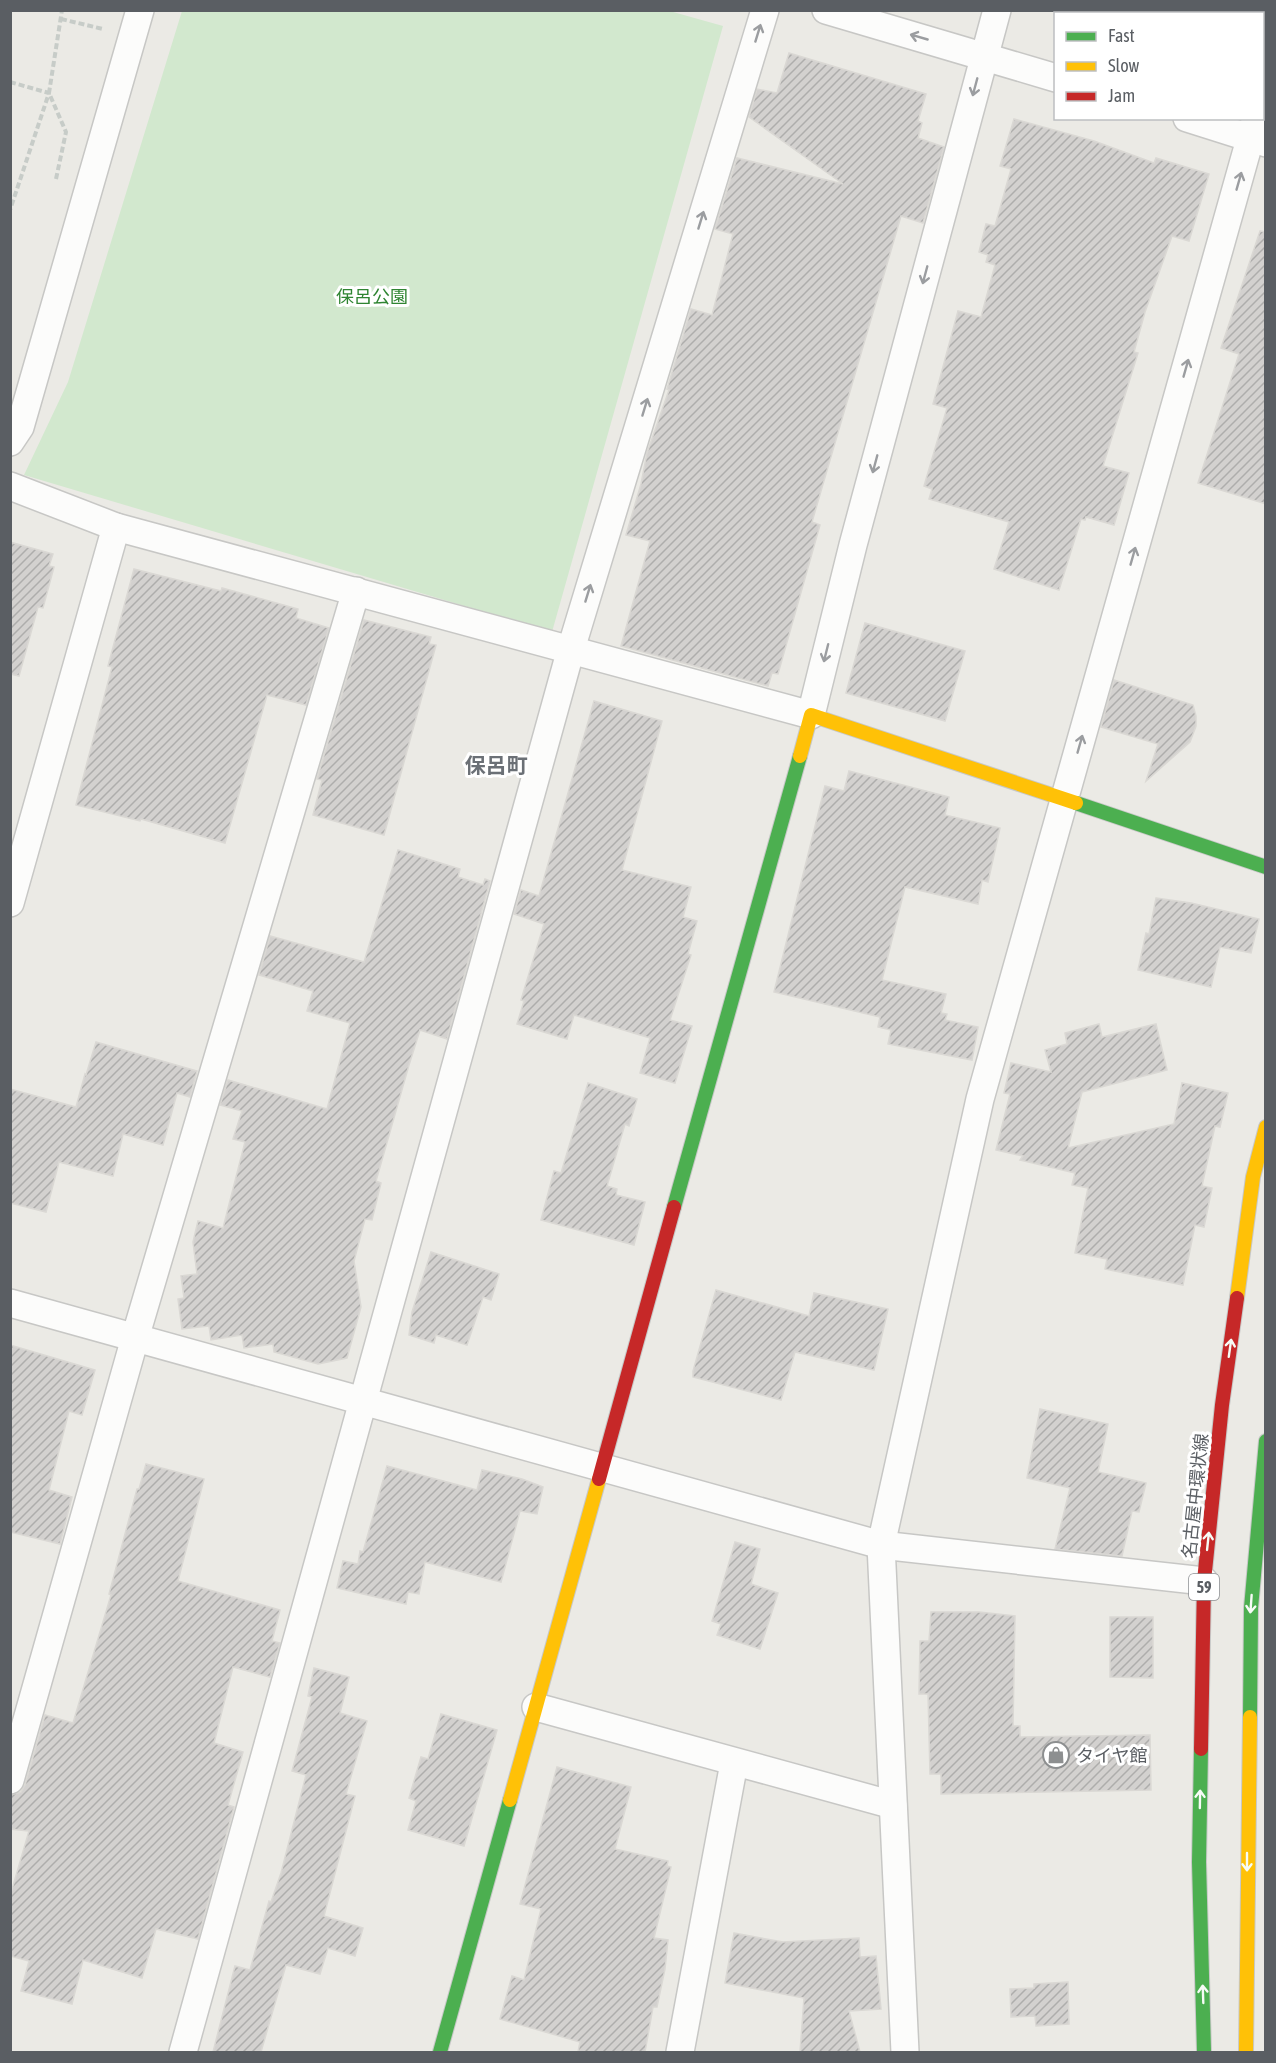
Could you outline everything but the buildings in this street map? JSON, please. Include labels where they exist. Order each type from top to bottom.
[{"type":"street","points":[[10,442],[20,427],[140,10]]},
{"type":"street","points":[[183,2052],[571,649],[765,10]]},
{"type":"street","points":[[825,10],[1054,77]]},
{"type":"street","points":[[440,2052],[811,715],[853,545],[997,10]]},
{"type":"street","points":[[905,2052],[880,1545],[980,1099],[1257,133],[1195,120]]},
{"type":"street","points":[[10,486],[116,527],[811,715],[1266,867]]},
{"type":"street","points":[[10,903],[116,527]]},
{"type":"street","points":[[10,1780],[135,1338],[356,591]]},
{"type":"street","name":"名古屋中環状線","points":[[1204,2052],[1199,1862],[1204,1581],[1222,1406],[1253,1177],[1266,1127]]},
{"type":"street","points":[[10,1302],[880,1545],[1204,1581]]},
{"type":"street","points":[[1246,2052],[1257,1799],[1251,1608],[1266,1441]]},
{"type":"street","points":[[536,1707],[893,1805]]},
{"type":"street","points":[[680,2052],[734,1763]]},
{"type":"path","points":[[61,19],[132,37]]},
{"type":"path","points":[[10,82],[50,93],[10,210]]},
{"type":"green space","name":"保呂公園","points":[[666,10],[723,26],[552,632],[24,475],[68,382],[182,11]]},
{"type":"traffic: fast","points":[[674,1207],[800,756]]},
{"type":"traffic: fast","points":[[1076,803],[1266,867]]},
{"type":"traffic: fast","points":[[1250,1717],[1251,1608],[1266,1441]]},
{"type":"traffic: fast","points":[[1201,1749],[1199,1862],[1204,2052]]},
{"type":"traffic: fast","points":[[440,2052],[510,1800]]},
{"type":"traffic: slow","points":[[800,756],[811,715],[1076,803]]},
{"type":"traffic: slow","points":[[1237,1298],[1253,1177],[1266,1127]]},
{"type":"traffic: slow","points":[[510,1800],[599,1479]]},
{"type":"traffic: slow","points":[[1246,2052],[1250,1717]]},
{"type":"traffic: jam","points":[[599,1479],[674,1207]]},
{"type":"traffic: jam","points":[[1201,1749],[1204,1581],[1222,1405],[1237,1298]]},
{"type":"place","name":"タイヤ館","points":[[1056,1755]]},
{"type":"district","name":"保呂町","points":[[496,765]]}]
